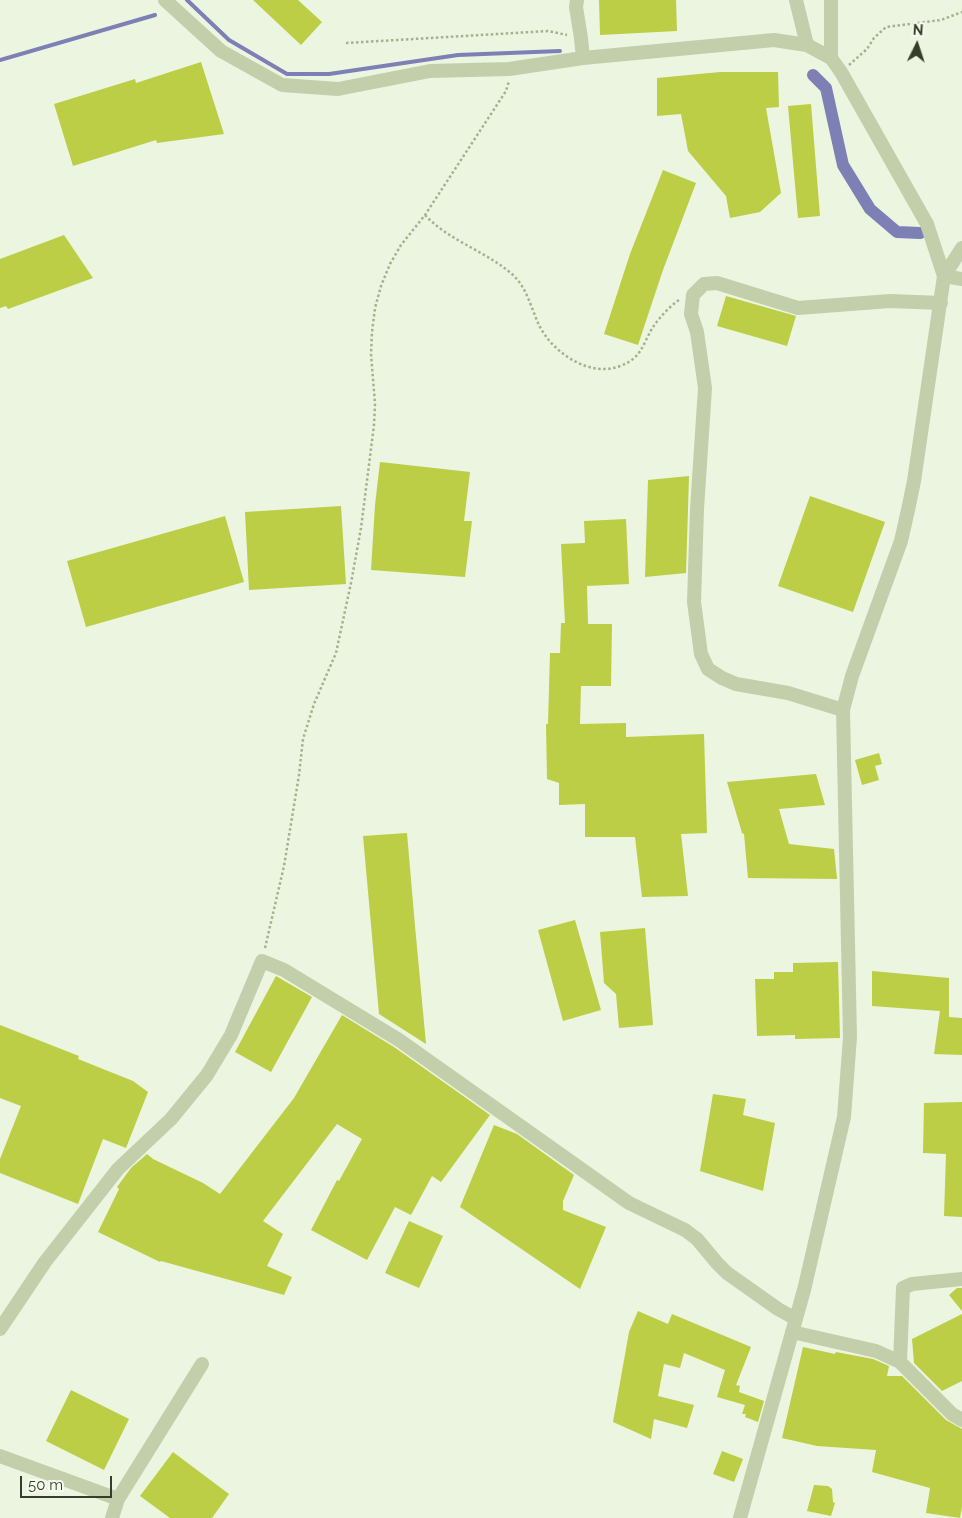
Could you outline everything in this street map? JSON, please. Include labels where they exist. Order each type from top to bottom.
[{"type":"street","points":[[165,0],[221,51],[282,85],[338,89],[430,71],[509,69],[583,58],[774,40],[807,45],[830,58],[842,72],[927,224],[944,276],[914,481],[901,540],[852,676],[843,710],[850,1037],[844,1118],[794,1325],[740,1518]]},
{"type":"street","points":[[577,0],[576,7],[583,58]]},
{"type":"street","points":[[796,0],[807,45]]},
{"type":"street","points":[[830,58],[831,0]]},
{"type":"street","points":[[944,276],[962,248]]},
{"type":"street","points":[[944,276],[962,279]]},
{"type":"street","points":[[843,710],[788,693],[736,684],[708,669],[701,654],[694,602],[697,509],[705,388],[696,332],[691,314],[693,295],[704,284],[717,283],[798,308],[890,301],[941,303]]},
{"type":"street","points":[[0,1329],[45,1262],[118,1170],[171,1119],[207,1075],[231,1034],[262,961],[284,970],[399,1040],[629,1202],[684,1230],[697,1239],[728,1273],[778,1309],[794,1325],[876,1351],[900,1362],[952,1414],[962,1420]]},
{"type":"street","points":[[900,1362],[904,1288],[912,1284],[962,1279]]},
{"type":"street","points":[[112,1518],[118,1499],[202,1364]]},
{"type":"street","points":[[0,1456],[118,1499]]},
{"type":"path","points":[[842,72],[867,49],[874,38],[886,27],[940,20],[962,12]]},
{"type":"path","points":[[346,43],[548,31],[581,38]]},
{"type":"path","points":[[262,961],[284,866],[303,739],[314,704],[336,653],[357,555],[374,425],[372,332],[375,308],[381,286],[390,264],[412,230],[425,215],[506,91],[510,77],[509,69]]},
{"type":"path","points":[[425,215],[443,231],[514,276],[525,291],[540,326],[551,342],[568,357],[590,368],[609,369],[627,363],[642,350],[653,328],[667,310],[682,297],[693,295]]},
{"type":"building","points":[[253,0],[298,0],[322,22],[301,45]]},
{"type":"building","points":[[599,0],[676,0],[677,31],[600,35]]},
{"type":"building","points":[[201,62],[224,134],[157,143],[156,140],[73,166],[54,104],[135,79],[136,83]]},
{"type":"building","points":[[720,72],[778,72],[779,107],[766,108],[781,193],[760,212],[730,218],[726,196],[688,151],[681,114],[657,116],[657,78]]},
{"type":"building","points":[[811,104],[820,216],[798,218],[788,106]]},
{"type":"building","points":[[663,170],[696,183],[663,270],[638,345],[604,334],[630,254]]},
{"type":"building","points":[[64,235],[93,278],[8,309],[6,306],[0,308],[0,259]]},
{"type":"building","points":[[726,296],[796,316],[787,346],[717,326]]},
{"type":"building","points":[[380,462],[470,472],[464,521],[472,521],[465,577],[371,570]]},
{"type":"building","points":[[689,476],[686,573],[645,577],[648,480]]},
{"type":"building","points":[[810,496],[885,522],[853,612],[778,586]]},
{"type":"building","points":[[341,506],[346,584],[249,590],[245,512]]},
{"type":"building","points":[[225,516],[244,582],[86,627],[67,561]]},
{"type":"building","points":[[626,519],[629,584],[587,586],[588,624],[612,624],[611,686],[581,686],[580,724],[626,723],[626,737],[704,734],[707,833],[681,834],[688,896],[642,897],[635,837],[585,837],[585,804],[559,805],[559,783],[547,779],[546,724],[548,724],[550,653],[560,653],[561,623],[565,623],[561,544],[585,543],[584,521]]},
{"type":"building","points":[[879,753],[882,764],[875,766],[879,780],[862,785],[855,760]]},
{"type":"building","points":[[816,774],[825,805],[779,809],[789,844],[834,849],[837,879],[748,878],[744,834],[742,833],[727,782]]},
{"type":"building","points":[[407,833],[426,1044],[379,1014],[363,836]]},
{"type":"building","points":[[575,920],[601,1010],[563,1021],[538,930]]},
{"type":"building","points":[[645,928],[653,1025],[619,1028],[616,994],[604,983],[600,932]]},
{"type":"building","points":[[838,962],[840,1038],[795,1039],[795,1035],[757,1036],[755,979],[774,979],[774,972],[793,972],[793,963]]},
{"type":"building","points":[[872,971],[949,978],[949,1017],[962,1018],[962,1055],[934,1054],[940,1011],[872,1006]]},
{"type":"building","points":[[276,976],[312,997],[271,1072],[235,1052]]},
{"type":"building","points":[[342,1015],[394,1047],[490,1115],[441,1182],[432,1176],[411,1215],[395,1207],[367,1260],[311,1230],[337,1180],[339,1181],[362,1139],[337,1124],[263,1221],[283,1234],[267,1266],[292,1277],[284,1295],[160,1262],[98,1232],[119,1189],[117,1187],[131,1168],[147,1154],[153,1159],[203,1183],[220,1194],[294,1098]]},
{"type":"building","points":[[0,1025],[79,1056],[78,1059],[133,1081],[148,1092],[126,1148],[103,1139],[78,1204],[0,1173],[0,1159],[21,1106],[0,1098]]},
{"type":"building","points":[[713,1094],[746,1099],[743,1115],[775,1123],[763,1191],[700,1171]]},
{"type":"building","points":[[962,1102],[962,1217],[944,1216],[946,1154],[923,1153],[924,1103]]},
{"type":"building","points":[[494,1125],[517,1134],[574,1175],[563,1201],[563,1210],[606,1227],[580,1289],[460,1207]]},
{"type":"building","points":[[409,1221],[443,1236],[419,1288],[385,1273]]},
{"type":"building","points":[[957,1288],[962,1288],[962,1311],[949,1295]]},
{"type":"building","points":[[638,1311],[668,1324],[672,1314],[751,1347],[736,1385],[740,1386],[739,1392],[764,1401],[758,1422],[745,1417],[746,1414],[742,1414],[745,1405],[717,1397],[725,1370],[684,1353],[680,1368],[664,1364],[658,1396],[694,1405],[687,1428],[654,1419],[651,1439],[613,1422],[629,1332]]},
{"type":"building","points":[[962,1314],[962,1381],[942,1391],[914,1363],[912,1339]]},
{"type":"building","points":[[803,1347],[873,1359],[889,1366],[887,1376],[902,1376],[946,1420],[962,1429],[962,1507],[960,1518],[926,1513],[930,1488],[872,1472],[876,1450],[817,1446],[782,1438]]},
{"type":"building","points":[[71,1390],[129,1419],[104,1470],[46,1441]]},
{"type":"building","points":[[722,1451],[743,1459],[734,1482],[713,1474]]},
{"type":"building","points":[[173,1452],[229,1494],[212,1518],[170,1518],[140,1496]]},
{"type":"building","points":[[814,1485],[828,1486],[832,1489],[833,1502],[835,1503],[831,1516],[807,1511]]},
{"type":"waterway","points":[[187,0],[229,40],[287,74],[329,74],[458,55],[560,51]]},
{"type":"waterway","points":[[0,60],[155,15]]},
{"type":"waterway","points":[[813,75],[826,88],[843,165],[870,209],[897,232],[920,233]]}]
